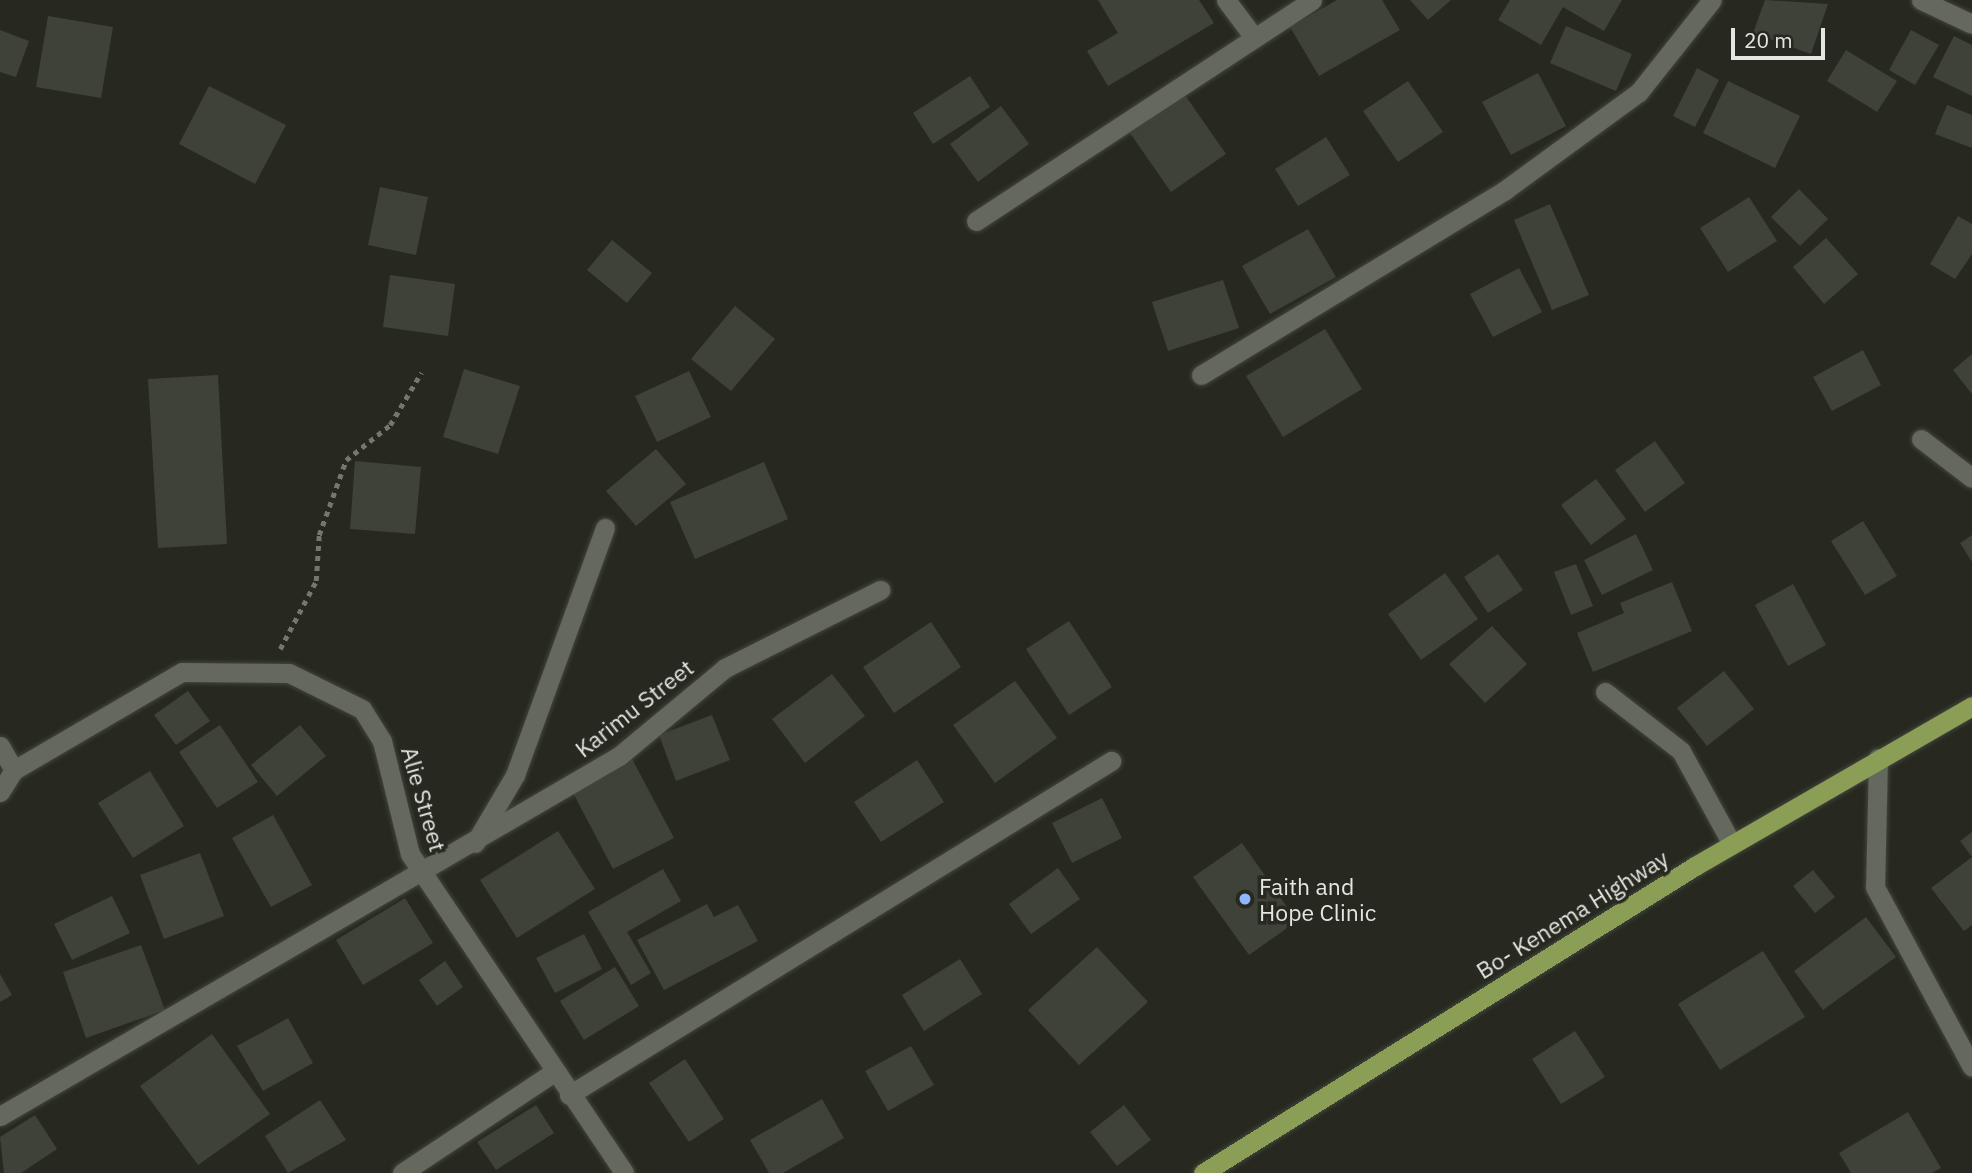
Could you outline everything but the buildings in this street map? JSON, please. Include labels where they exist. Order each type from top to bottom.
[{"type":"highway","name":"Bo- Kenema Highway","points":[[1203,1173],[1732,844],[1972,706]]},
{"type":"street","points":[[1226,0],[1253,36]]},
{"type":"street","points":[[976,221],[1253,36],[1312,0]]},
{"type":"street","points":[[1201,374],[1505,190],[1639,92],[1712,0]]},
{"type":"street","points":[[1921,0],[1972,24]]},
{"type":"street","points":[[1921,439],[1972,478]]},
{"type":"street","points":[[474,845],[515,775],[605,528]]},
{"type":"street","name":"Karimu Street","points":[[0,1116],[474,845],[618,756],[725,668],[880,590]]},
{"type":"street","name":"Alie Street","points":[[0,792],[13,770],[182,672],[289,673],[362,709],[382,741],[410,854],[569,1095],[624,1173]]},
{"type":"street","points":[[1605,692],[1681,751],[1732,844]]},
{"type":"street","points":[[0,746],[13,770]]},
{"type":"street","points":[[1878,758],[1875,887],[1972,1067]]},
{"type":"street","points":[[569,1095],[1111,761]]},
{"type":"street","points":[[402,1173],[554,1072]]},
{"type":"path","points":[[267,671],[316,581],[319,535],[346,460],[390,425],[421,373]]},
{"type":"place","name":"Faith and Hope Clinic","points":[[1245,899]]}]
